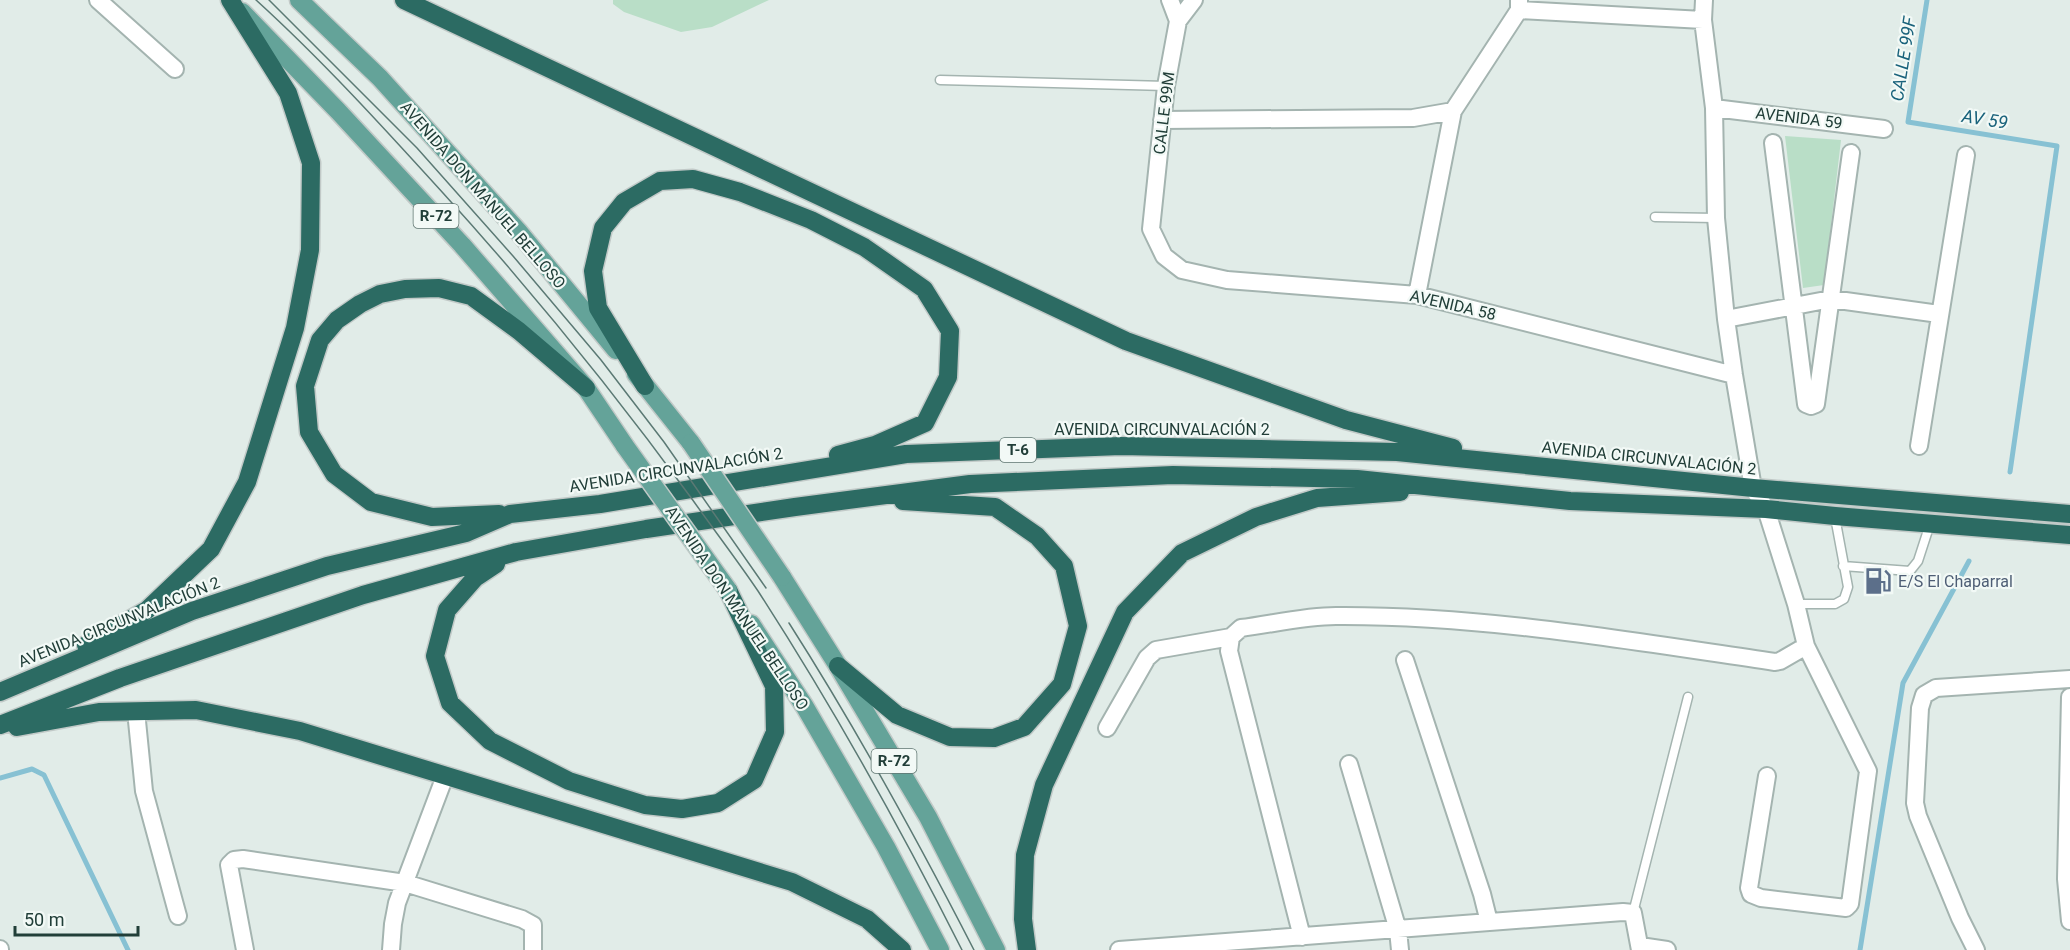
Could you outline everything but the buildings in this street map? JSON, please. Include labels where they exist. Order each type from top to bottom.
[{"type":"highway","points":[[19,684],[147,610],[211,549],[248,482],[295,328],[310,250],[310,163],[288,93],[230,0]]},
{"type":"highway","points":[[404,0],[1126,341],[1346,420],[1507,463]]},
{"type":"highway","points":[[645,386],[598,308],[594,271],[603,228],[624,202],[660,181],[693,179],[740,192],[801,216],[864,247],[924,289],[950,331],[948,377],[925,423],[875,445],[742,480]]},
{"type":"highway","points":[[510,514],[432,517],[371,502],[334,474],[309,432],[305,386],[320,340],[337,320],[380,294],[405,289],[439,288],[471,296],[519,331],[586,388]]},
{"type":"highway","name":"AVENIDA CIRCUNVALACIÓN 2","points":[[0,692],[192,611],[327,566],[466,533],[510,514],[600,504],[906,454],[1121,446],[1397,452],[1753,488],[2070,514]]},
{"type":"highway","name":"T-6","points":[[0,727],[120,678],[363,595],[516,552],[658,527],[970,484],[1173,476],[1357,479],[1570,501],[1766,508],[1835,516],[2070,535]]},
{"type":"highway","points":[[1026,950],[1023,919],[1025,855],[1044,785],[1125,612],[1182,553],[1256,517],[1317,498],[1448,488]]},
{"type":"highway","points":[[838,666],[897,715],[950,737],[994,738],[1024,727],[1062,684],[1078,626],[1064,566],[1037,536],[995,507],[863,498]]},
{"type":"highway","points":[[516,552],[475,578],[447,610],[435,656],[450,703],[490,741],[569,781],[645,805],[682,809],[718,803],[754,780],[775,732],[774,686],[728,590]]},
{"type":"highway","points":[[0,727],[99,712],[195,710],[300,731],[792,882],[867,919],[902,950]]},
{"type":"main road","name":"AVENIDA DON MANUEL BELLOSO","points":[[230,0],[338,111],[454,236],[586,388],[728,590],[806,707],[940,950]]},
{"type":"main road","name":"AVENIDA DON MANUEL BELLOSO","points":[[299,0],[380,78],[518,231],[691,443],[782,577],[838,666],[928,817],[996,950]]},
{"type":"street","points":[[98,0],[175,69]]},
{"type":"street","points":[[1170,0],[1178,21]]},
{"type":"street","points":[[1178,21],[1194,0]]},
{"type":"street","points":[[1704,0],[1703,20],[1714,108],[1716,218],[1725,319],[1753,488],[1766,508],[1796,604],[1806,646],[1868,771],[1850,904],[1846,908],[1761,898],[1751,894],[1749,888],[1767,776]]},
{"type":"street","points":[[1417,295],[1453,111],[1519,5],[1703,20]]},
{"type":"street","name":"CALLE 99M","points":[[1151,229],[1166,86],[1178,21]]},
{"type":"street","name":"AVENIDA 59","points":[[1714,108],[1884,129]]},
{"type":"street","points":[[1162,120],[1413,118],[1453,111]]},
{"type":"street","points":[[1773,142],[1806,404],[1811,406],[1816,404],[1851,153]]},
{"type":"street","points":[[1919,446],[1966,155]]},
{"type":"street","name":"AVENIDA 58","points":[[1151,229],[1164,256],[1182,270],[1227,280],[1417,295],[1734,375]]},
{"type":"street","points":[[1725,319],[1831,299],[1939,314]]},
{"type":"street","points":[[1107,728],[1148,658],[1156,650],[1231,637],[1241,628],[1333,616],[1437,618],[1605,637],[1775,662],[1806,646]]},
{"type":"street","points":[[1231,637],[1229,651],[1302,937]]},
{"type":"street","points":[[1405,660],[1489,922]]},
{"type":"street","points":[[1976,950],[1956,908],[1918,816],[1915,803],[1920,708],[1924,695],[1936,688],[2070,679]]},
{"type":"street","points":[[2070,697],[2066,879],[2070,921]]},
{"type":"street","points":[[136,711],[144,791],[178,916]]},
{"type":"street","points":[[1349,764],[1398,930],[1400,950]]},
{"type":"street","points":[[391,950],[393,924],[405,883],[445,776]]},
{"type":"street","points":[[245,950],[229,865],[234,860],[243,859],[405,883],[522,919],[533,925],[533,950]]},
{"type":"street","points":[[1119,950],[1191,948],[1604,912],[1633,913],[1640,948],[1667,950]]},
{"type":"lane","points":[[940,81],[1166,86]]},
{"type":"lane","points":[[1654,217],[1716,218]]},
{"type":"lane","points":[[1796,604],[1835,604],[1844,599],[1848,588],[1835,516]]},
{"type":"lane","points":[[1843,566],[1911,571],[1918,561],[1930,524]]},
{"type":"lane","points":[[1633,913],[1688,697]]},
{"type":"green space","points":[[613,0],[769,0],[712,27],[681,32],[624,12],[613,4]]},
{"type":"green space","points":[[1785,136],[1841,140],[1824,285],[1803,288]]},
{"type":"waterway","points":[[1927,0],[1908,122],[2057,146],[2010,472]]},
{"type":"waterway","points":[[1860,950],[1903,683],[1969,561]]},
{"type":"waterway","points":[[0,778],[32,769],[44,775],[128,950]]},
{"type":"tram line","points":[[256,0],[352,94],[476,230],[572,343],[663,459],[758,591],[813,679],[915,858],[962,950]]},
{"type":"tram line","points":[[269,0],[417,148],[601,360],[664,442],[766,588]]},
{"type":"tram line","points":[[789,623],[885,784],[974,950]]},
{"type":"place","name":"E/S El Chaparral","points":[[1878,581]]},
{"type":"water label","name":"CALLE 99F","points":[[1903,59]]},
{"type":"water label","name":"AV 59","points":[[1985,119]]}]
